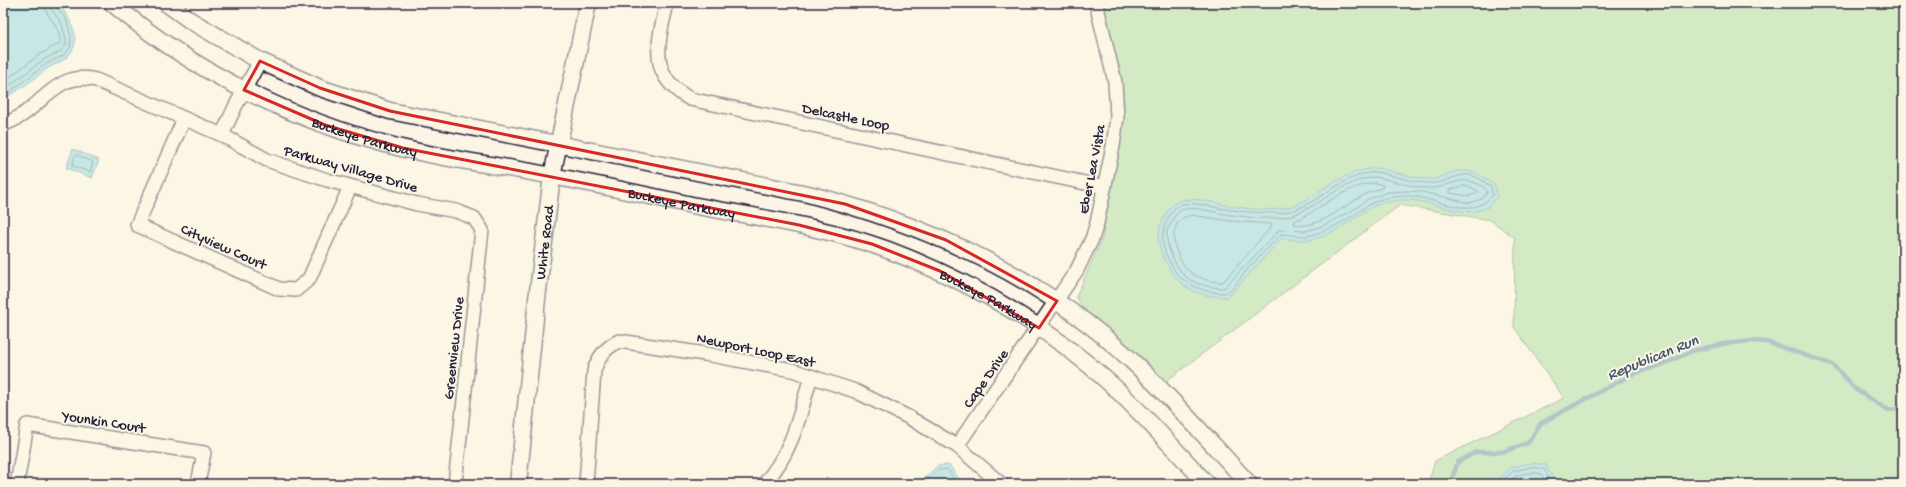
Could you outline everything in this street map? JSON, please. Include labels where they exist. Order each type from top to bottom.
[{"type":"street","name":"Buckeye Parkway","points":[[112,3],[167,44],[204,68],[244,90],[312,120],[356,136],[403,148],[799,225],[851,238],[891,251],[940,271],[987,296],[1039,328],[1072,351],[1113,386],[1207,484]]},
{"type":"street","name":"Buckeye Parkway","points":[[166,3],[191,21],[260,61],[320,88],[390,111],[808,194],[874,212],[946,240],[976,254],[1057,301],[1131,360],[1250,484]]},
{"type":"street","name":"White Road","points":[[518,484],[536,299],[552,176],[588,3]]},
{"type":"street","name":"Delcastle Loop","points":[[667,3],[658,43],[660,66],[672,87],[690,99],[1104,187]]},
{"type":"street","name":"Eber Lea Vista","points":[[1039,328],[1077,270],[1090,244],[1104,187],[1115,131],[1117,101],[1096,3]]},
{"type":"street","points":[[222,135],[260,61]]},
{"type":"street","name":"Parkway Village Drive","points":[[3,124],[25,114],[61,83],[78,78],[96,80],[222,135],[267,160],[350,187],[417,204],[456,211],[474,218]]},
{"type":"street","name":"Cityview Court","points":[[184,119],[137,224],[279,289],[296,290],[309,280],[350,187]]},
{"type":"street","name":"Greenview Drive","points":[[455,484],[482,230],[474,218]]},
{"type":"street","name":"Cape Drive","points":[[957,446],[1039,328]]},
{"type":"street","name":"Newport Loop East","points":[[586,484],[594,371],[597,360],[605,350],[618,341],[792,370],[855,391],[908,417],[957,446],[1001,484]]},
{"type":"street","points":[[764,484],[776,471],[791,444],[811,376]]},
{"type":"street","name":"Younkin Court","points":[[17,484],[27,425],[204,453],[198,484]]},
{"type":"highlighted area","points":[[260,61],[320,88],[390,111],[845,204],[946,240],[1057,301],[1039,328],[940,271],[872,244],[799,225],[403,148],[325,125],[244,90]]},
{"type":"green space","points":[[1104,3],[1903,3],[1903,484],[1428,484],[1435,461],[1564,398],[1514,327],[1515,238],[1490,220],[1400,205],[1165,382],[1090,316],[1076,297],[1102,239],[1124,103],[1108,32]]},
{"type":"water","points":[[4,3],[58,3],[67,15],[73,29],[75,44],[72,51],[65,59],[47,69],[9,96],[3,98]]},
{"type":"water","points":[[73,149],[99,160],[92,178],[66,168]]},
{"type":"water","points":[[1376,168],[1427,179],[1439,178],[1457,171],[1469,171],[1480,175],[1495,186],[1497,197],[1486,208],[1467,212],[1457,211],[1418,201],[1399,200],[1372,207],[1325,236],[1304,240],[1282,238],[1228,297],[1210,296],[1187,287],[1174,276],[1163,257],[1159,245],[1160,226],[1169,209],[1180,200],[1203,200],[1252,209],[1282,209],[1308,199],[1332,183],[1346,176],[1360,171]]},
{"type":"water","points":[[1532,463],[1546,465],[1556,484],[1494,484],[1511,467]]},
{"type":"water","points":[[949,465],[963,484],[915,484],[937,466]]},
{"type":"waterway","name":"Republican Run","points":[[1450,484],[1458,462],[1476,452],[1502,452],[1528,443],[1541,423],[1633,374],[1666,363],[1692,351],[1723,344],[1753,341],[1767,342],[1833,365],[1855,389],[1888,410],[1897,409],[1903,405]]}]
